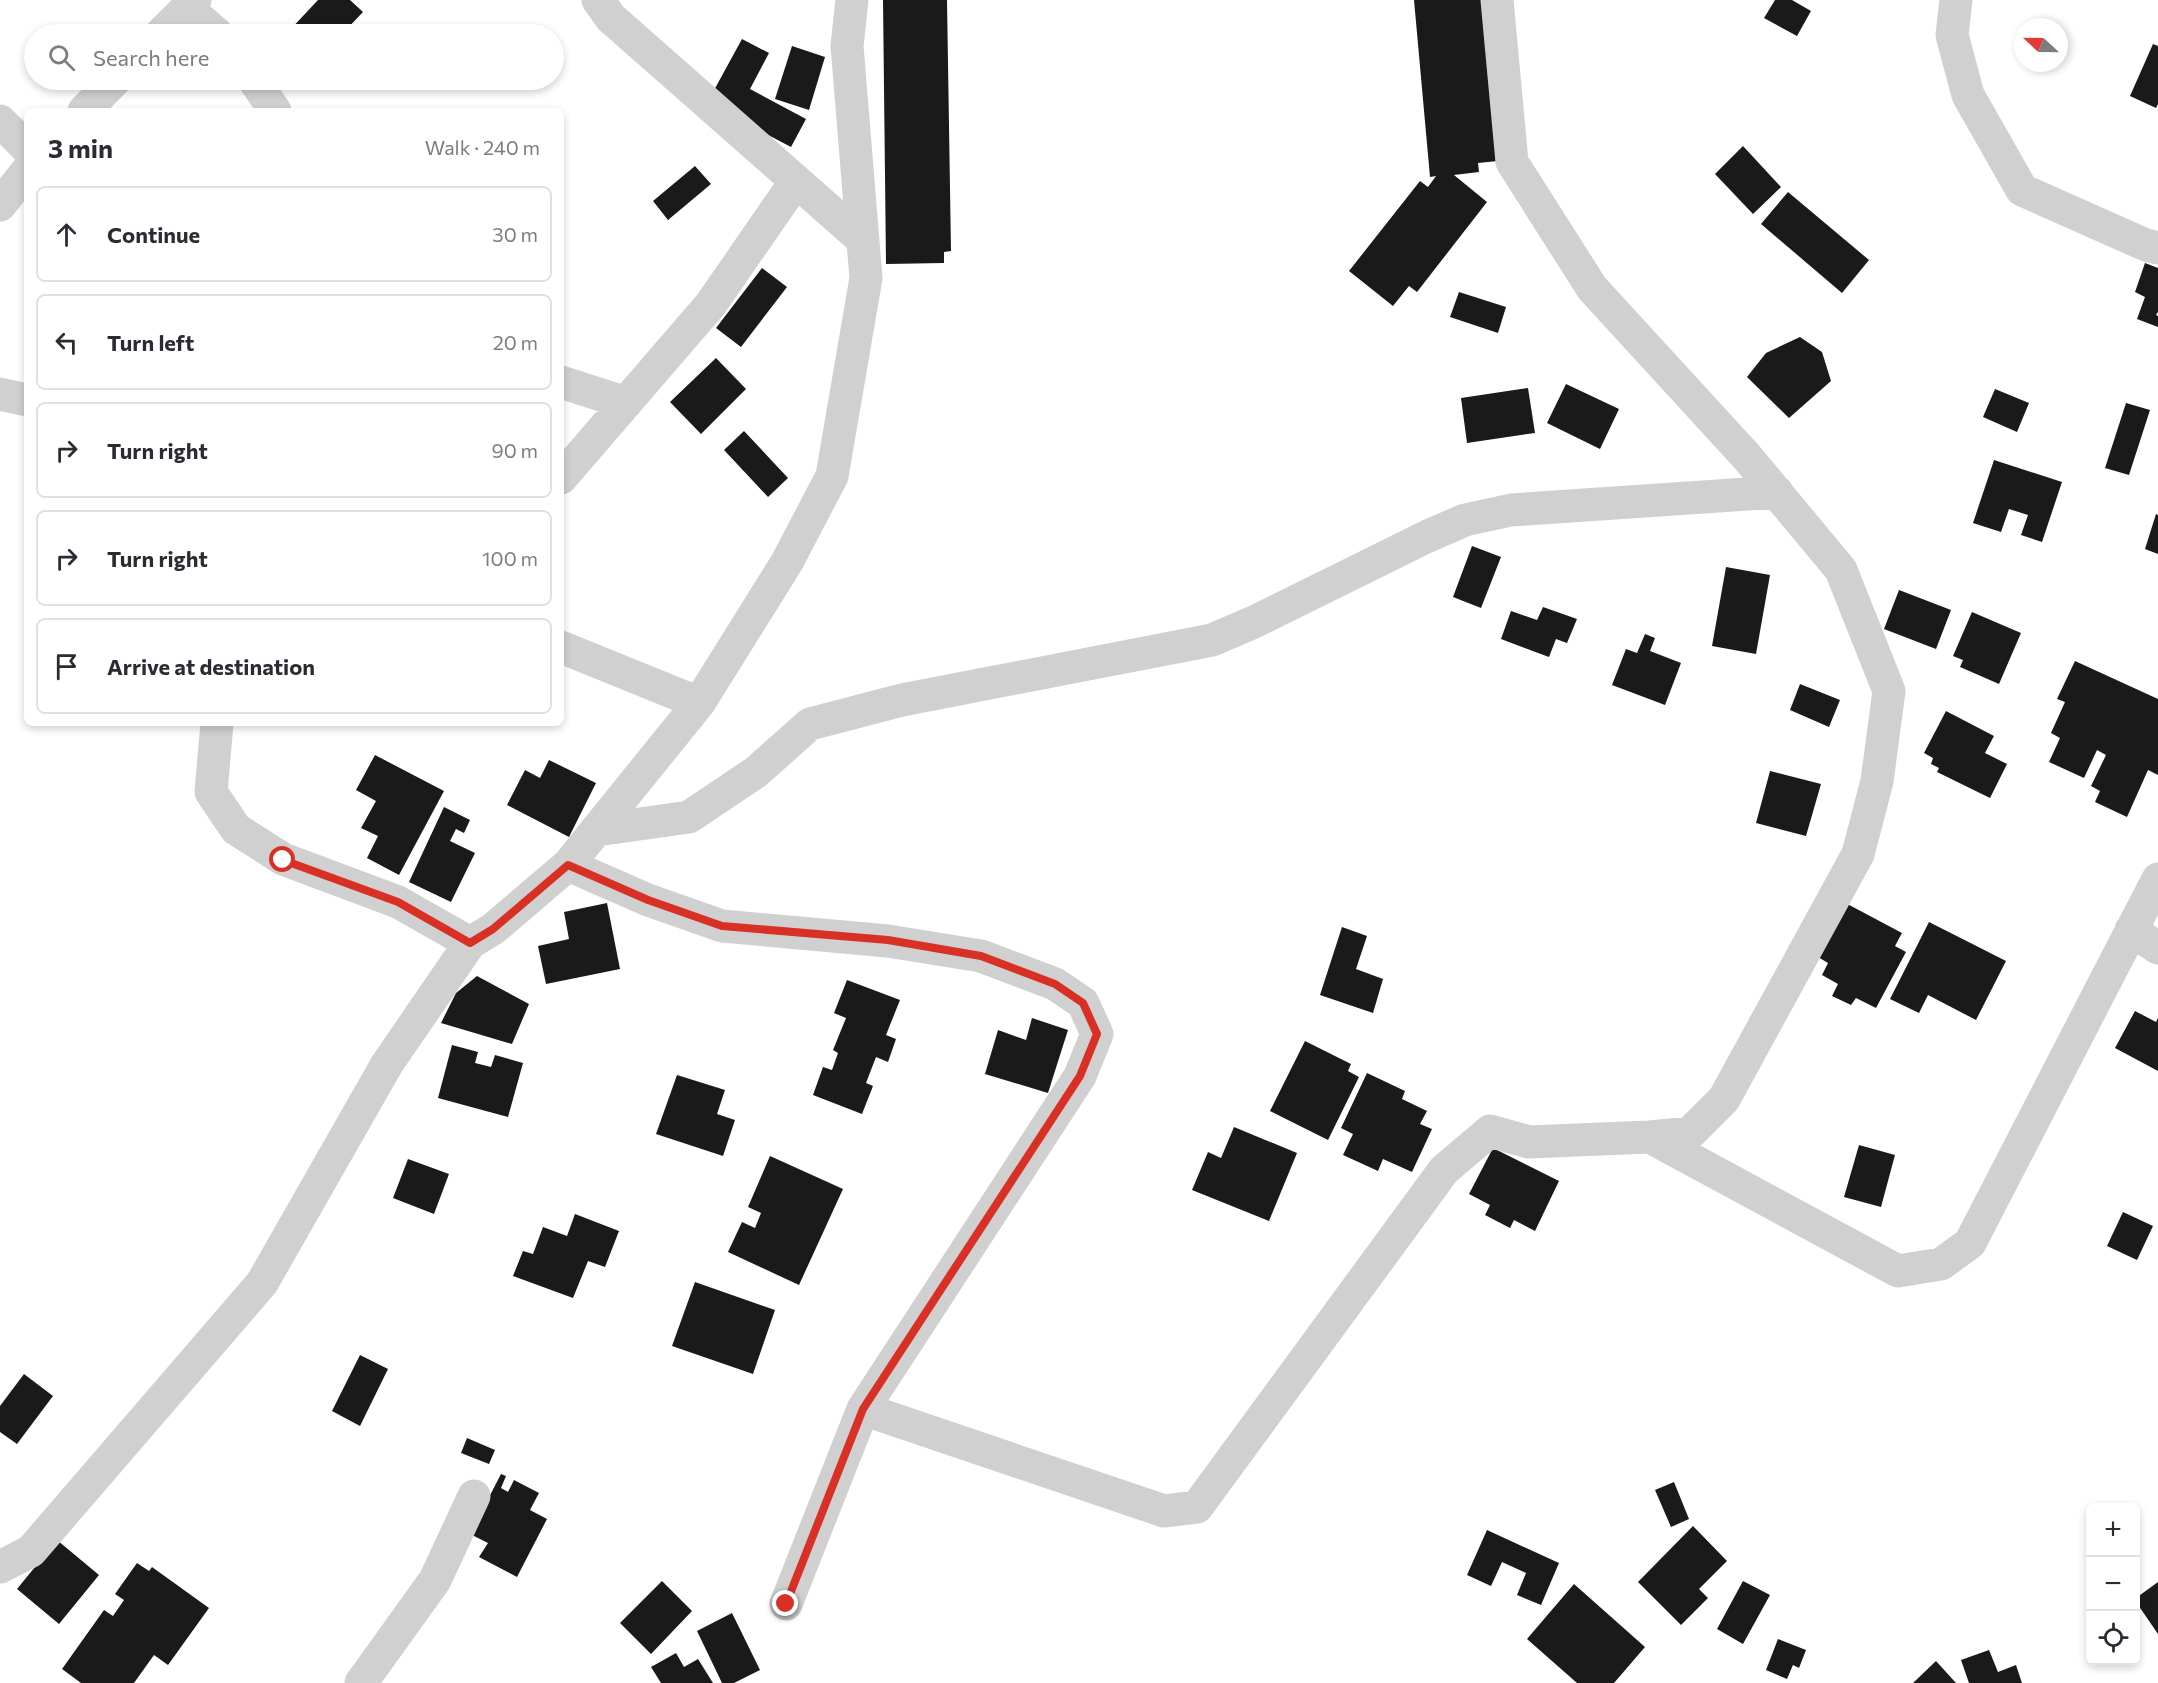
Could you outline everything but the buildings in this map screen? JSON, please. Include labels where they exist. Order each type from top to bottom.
[{"type":"street","points":[[598,0],[611,18],[863,240]]},
{"type":"street","points":[[0,1567],[31,1551],[262,1283],[387,1064],[470,943],[493,929],[568,865],[699,703],[787,562],[832,476],[866,278],[847,46],[852,0]]},
{"type":"street","points":[[863,1409],[1164,1510],[1197,1507],[1444,1170],[1490,1131],[1529,1142],[1690,1133],[1724,1099],[1858,854],[1877,781],[1889,691],[1841,570],[1777,492],[1592,288],[1512,162],[1497,0]]},
{"type":"street","points":[[1956,0],[1952,35],[1968,95],[2022,190],[2146,245],[2158,248]]},
{"type":"street","points":[[170,24],[191,4],[208,24]]},
{"type":"street","points":[[87,108],[106,90]]},
{"type":"street","points":[[260,90],[272,108]]},
{"type":"street","points":[[0,121],[24,145]]},
{"type":"street","points":[[0,205],[24,175]]},
{"type":"street","points":[[564,475],[711,304],[796,181]]},
{"type":"street","points":[[564,383],[626,403]]},
{"type":"street","points":[[0,394],[24,399]]},
{"type":"street","points":[[597,830],[688,818],[756,772],[810,724],[902,700],[1212,640],[1465,520],[1511,510],[1777,492]]},
{"type":"street","points":[[564,648],[699,703]]},
{"type":"street","points":[[217,726],[211,792],[236,829],[283,860],[398,902],[470,943]]},
{"type":"street","points":[[568,865],[648,900],[722,926],[888,940],[981,956],[1055,984],[1083,1003],[1097,1034],[1080,1076],[863,1409],[786,1604]]},
{"type":"street","points":[[1650,1137],[1898,1270],[1941,1264],[1970,1243],[2158,879]]},
{"type":"street","points":[[2131,930],[2158,948]]},
{"type":"street","points":[[361,1683],[435,1581],[474,1496]]},
{"type":"route","points":[[283,860],[398,902],[470,943],[493,929],[568,865],[648,900],[722,926],[888,940],[981,956],[1055,984],[1083,1003],[1097,1034],[1080,1076],[863,1409],[786,1604]]}]
